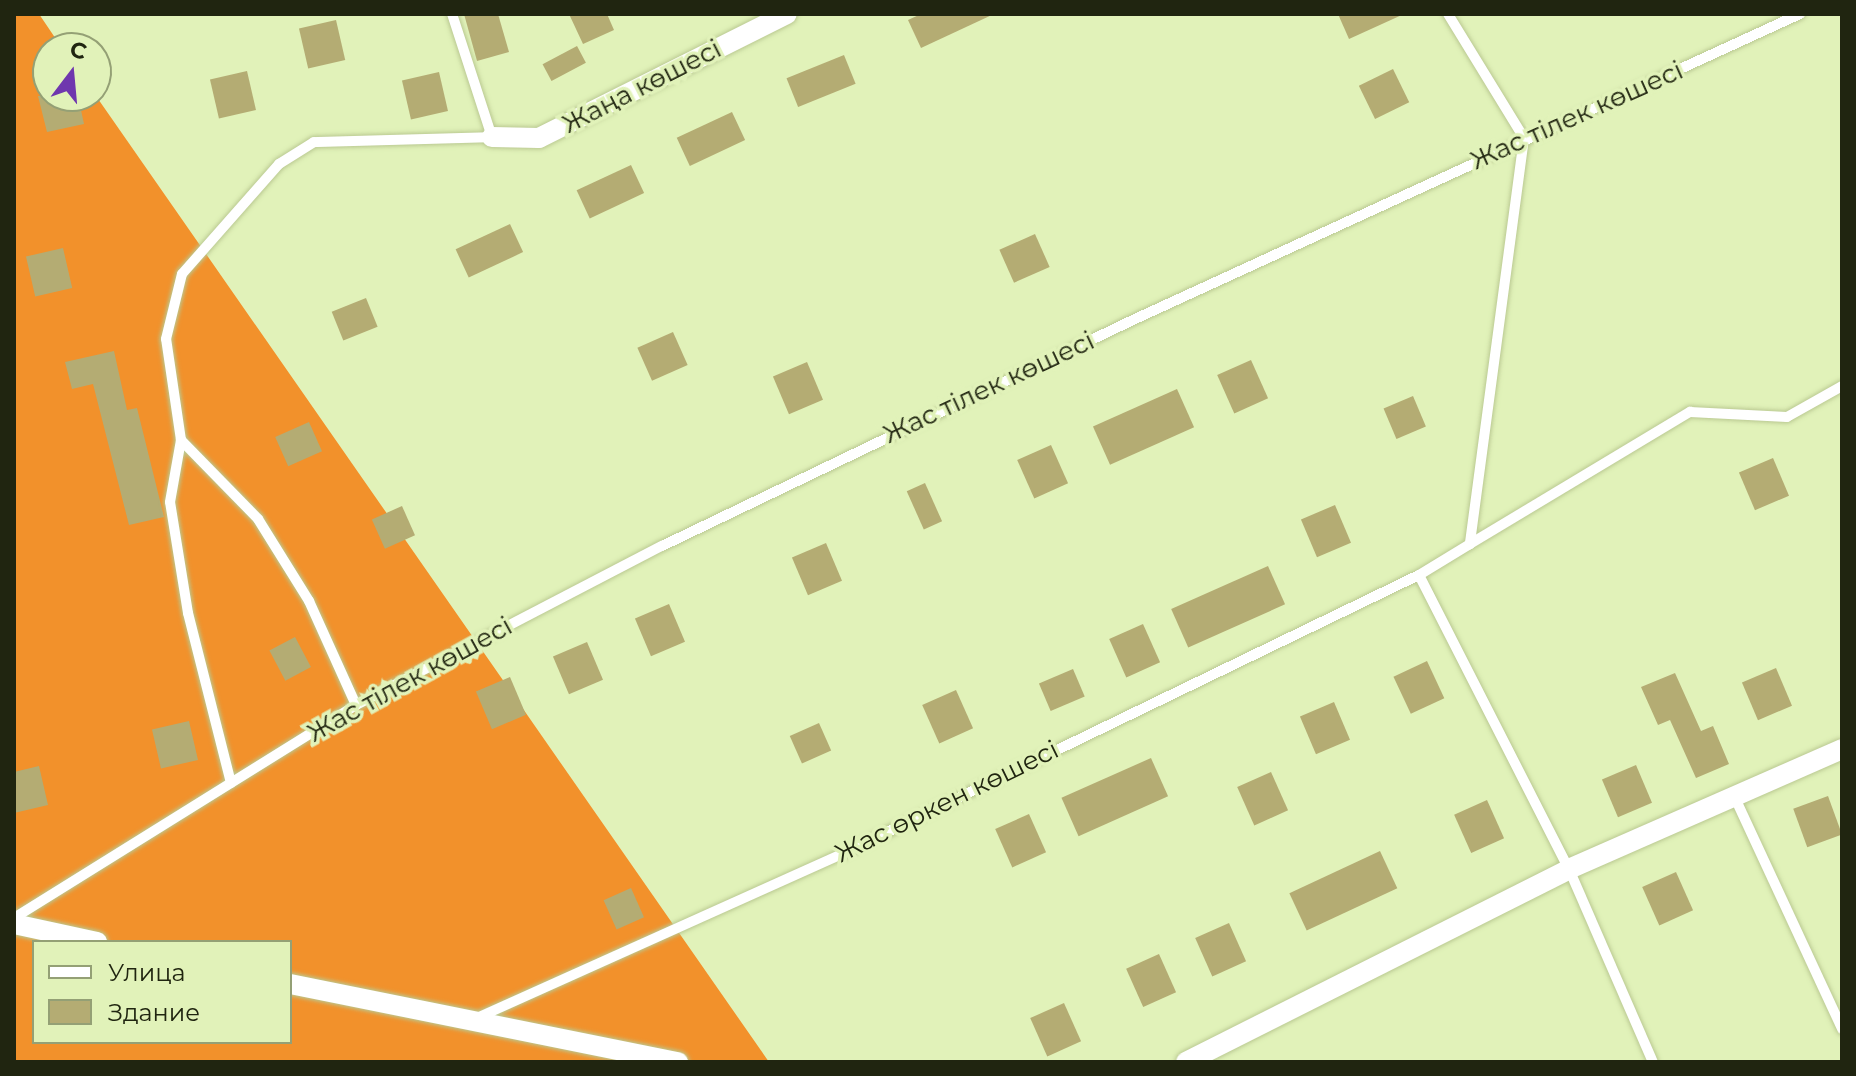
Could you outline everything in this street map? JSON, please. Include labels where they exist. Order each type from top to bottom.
[{"type":"street","name":"Жаңа көшесі","points":[[492,137],[539,138],[787,14]]},
{"type":"street","points":[[1186,1062],[1569,869],[1842,749]]},
{"type":"street","points":[[14,921],[89,940]]},
{"type":"street","points":[[292,984],[678,1062]]},
{"type":"lane","points":[[231,783],[188,613],[170,502],[181,440],[166,339],[182,274],[279,164],[314,142],[492,137],[452,14]]},
{"type":"lane","points":[[1448,14],[1524,138],[1470,544]]},
{"type":"lane","name":"Жас тілек көшесі","points":[[14,921],[356,705],[886,436],[1524,138],[1800,14]]},
{"type":"lane","name":"Жас өркен көшесі","points":[[471,1021],[842,854],[1419,575],[1690,412],[1787,417],[1842,386]]},
{"type":"lane","points":[[181,440],[258,519],[309,601],[356,705]]},
{"type":"lane","points":[[1419,575],[1569,869],[1653,1062]]},
{"type":"lane","points":[[1735,798],[1842,1029]]},
{"type":"shaded area","points":[[14,14],[39,14],[51,32],[32,32],[32,112],[107,112],[769,1062],[14,1062]]},
{"type":"building","points":[[464,14],[498,14],[509,52],[477,61]]},
{"type":"building","points":[[569,14],[607,14],[614,30],[583,44]]},
{"type":"building","points":[[921,14],[994,14],[921,48],[908,20]]},
{"type":"building","points":[[1338,14],[1404,14],[1349,39]]},
{"type":"building","points":[[336,20],[345,60],[308,68],[299,29]]},
{"type":"building","points":[[577,46],[586,63],[551,81],[543,64]]},
{"type":"building","points":[[844,55],[856,84],[798,107],[787,78]]},
{"type":"building","points":[[1393,69],[1409,102],[1375,119],[1359,86]]},
{"type":"building","points":[[247,71],[256,110],[219,119],[210,80]]},
{"type":"building","points":[[439,72],[448,111],[411,120],[402,81]]},
{"type":"building","points":[[42,112],[81,112],[84,124],[47,132]]},
{"type":"building","points":[[732,112],[745,140],[690,166],[677,138]]},
{"type":"building","points":[[631,165],[644,193],[590,218],[577,190]]},
{"type":"building","points":[[510,224],[523,252],[469,277],[456,249]]},
{"type":"building","points":[[1035,234],[1050,267],[1014,283],[999,250]]},
{"type":"building","points":[[63,248],[72,288],[35,296],[26,257]]},
{"type":"building","points":[[366,298],[378,327],[343,341],[332,312]]},
{"type":"building","points":[[673,332],[688,365],[652,381],[637,348]]},
{"type":"building","points":[[114,351],[127,410],[137,408],[164,517],[129,525],[93,384],[72,389],[65,362]]},
{"type":"building","points":[[1251,360],[1268,398],[1234,413],[1217,375]]},
{"type":"building","points":[[807,362],[823,400],[789,414],[773,376]]},
{"type":"building","points":[[1177,389],[1194,427],[1110,465],[1093,426]]},
{"type":"building","points":[[1413,396],[1426,426],[1396,439],[1384,409]]},
{"type":"building","points":[[309,422],[322,451],[288,466],[275,437]]},
{"type":"building","points":[[1051,445],[1068,483],[1034,498],[1017,460]]},
{"type":"building","points":[[1773,458],[1789,496],[1755,510],[1739,472]]},
{"type":"building","points":[[925,483],[942,521],[924,530],[907,491]]},
{"type":"building","points":[[1335,505],[1351,543],[1317,557],[1301,519]]},
{"type":"building","points":[[402,506],[415,535],[385,549],[372,519]]},
{"type":"building","points":[[826,543],[842,581],[808,595],[792,557]]},
{"type":"building","points":[[1268,566],[1285,604],[1188,647],[1171,609]]},
{"type":"building","points":[[669,604],[685,642],[651,656],[635,618]]},
{"type":"building","points":[[1143,624],[1160,662],[1126,677],[1109,639]]},
{"type":"building","points":[[295,637],[311,667],[285,681],[269,651]]},
{"type":"building","points":[[587,642],[603,680],[569,694],[553,656]]},
{"type":"building","points":[[1427,661],[1444,698],[1411,714],[1393,677]]},
{"type":"building","points":[[1776,668],[1792,706],[1758,720],[1742,682]]},
{"type":"building","points":[[1073,669],[1085,697],[1051,711],[1039,683]]},
{"type":"building","points":[[1675,673],[1701,731],[1713,726],[1729,764],[1696,778],[1670,720],[1658,725],[1641,687]]},
{"type":"building","points":[[510,677],[526,715],[492,729],[476,691]]},
{"type":"building","points":[[956,690],[973,728],[939,743],[922,705]]},
{"type":"building","points":[[1334,702],[1350,740],[1316,754],[1300,716]]},
{"type":"building","points":[[189,721],[198,760],[161,769],[152,730]]},
{"type":"building","points":[[819,723],[831,750],[802,763],[790,736]]},
{"type":"building","points":[[1151,758],[1168,796],[1079,836],[1061,798]]},
{"type":"building","points":[[1636,765],[1652,803],[1618,817],[1602,779]]},
{"type":"building","points":[[39,766],[48,805],[14,813],[14,772]]},
{"type":"building","points":[[1271,772],[1288,810],[1254,825],[1237,787]]},
{"type":"building","points":[[1828,796],[1842,835],[1807,847],[1793,809]]},
{"type":"building","points":[[1487,800],[1504,838],[1471,853],[1454,815]]},
{"type":"building","points":[[1029,814],[1046,852],[1012,867],[995,829]]},
{"type":"building","points":[[1380,851],[1397,888],[1307,930],[1289,893]]},
{"type":"building","points":[[1676,872],[1693,910],[1659,925],[1642,887]]},
{"type":"building","points":[[631,888],[644,917],[617,929],[604,900]]},
{"type":"building","points":[[1229,923],[1246,961],[1212,976],[1195,938]]},
{"type":"building","points":[[1159,954],[1176,992],[1143,1007],[1126,969]]},
{"type":"building","points":[[1064,1003],[1081,1041],[1047,1056],[1030,1018]]}]
